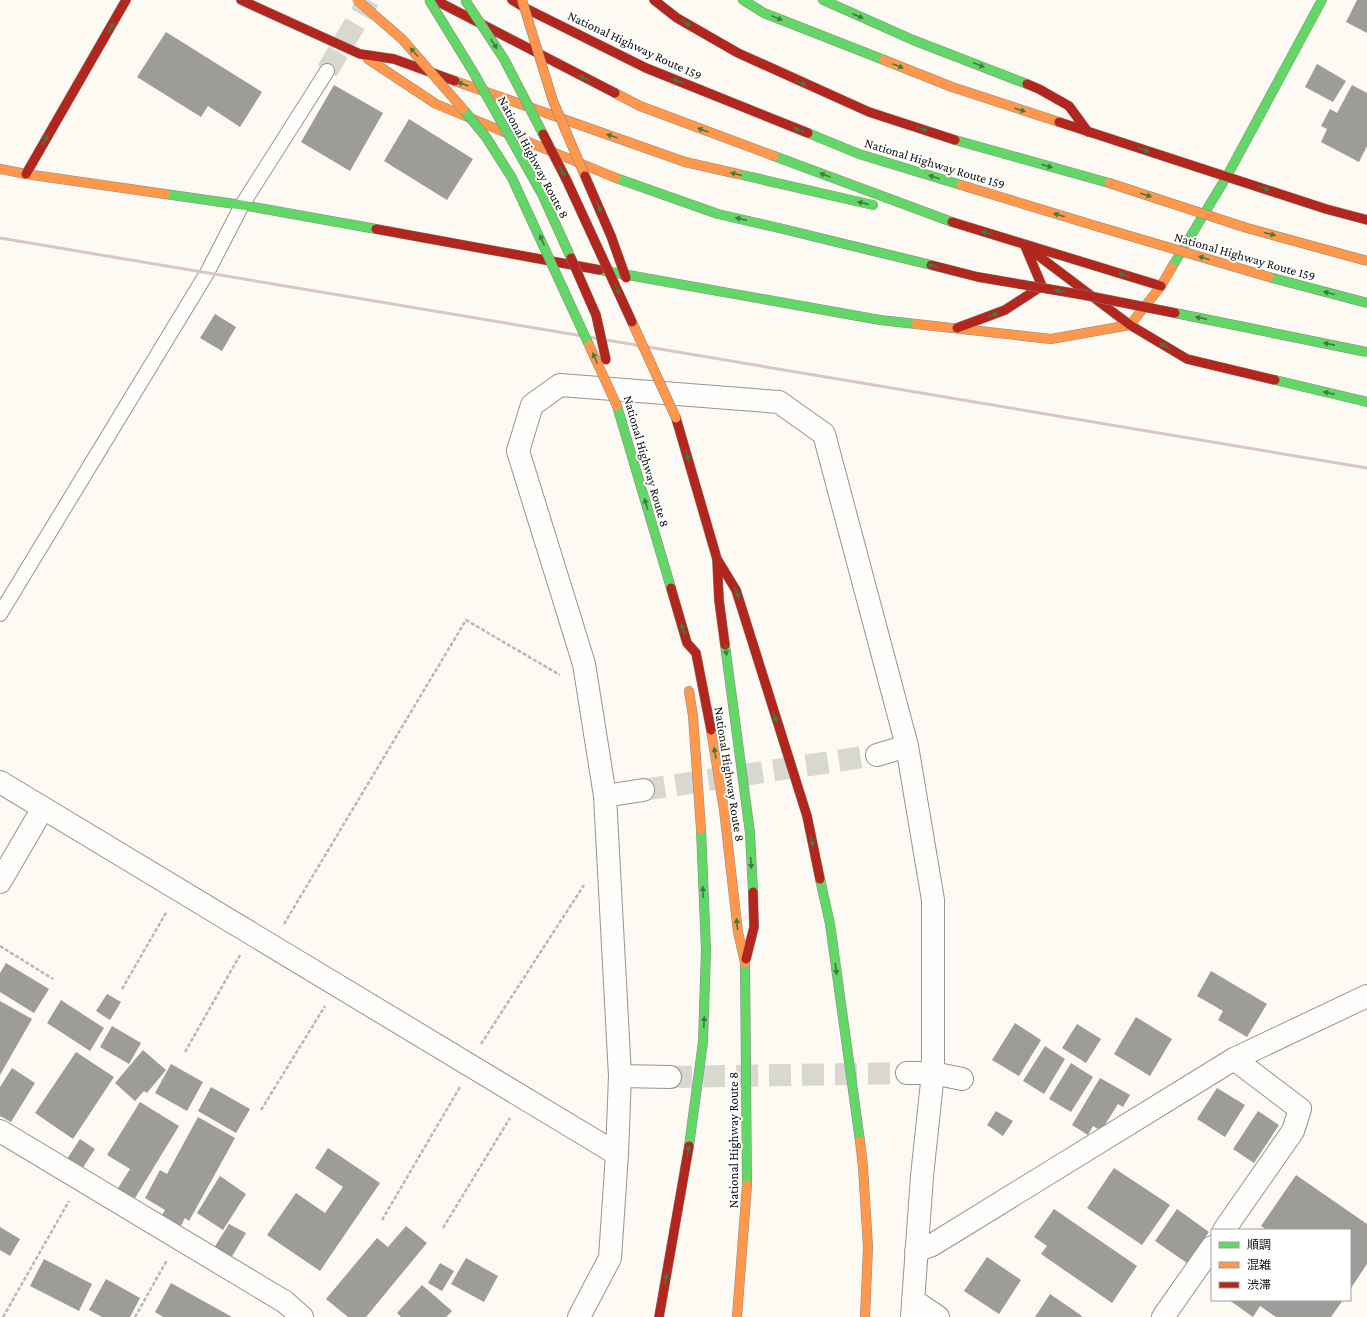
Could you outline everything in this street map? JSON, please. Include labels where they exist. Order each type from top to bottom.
[{"type":"main road","points":[[26,174],[126,0]]},
{"type":"main road","points":[[241,0],[360,54],[436,104],[621,180],[718,214],[978,277],[1084,295],[1367,352]]},
{"type":"main road","points":[[357,0],[402,39],[449,91],[486,137],[512,178],[532,219],[617,406]]},
{"type":"main road","name":"National Highway Route 8","points":[[429,0],[472,70],[542,194],[596,315],[617,406],[686,647],[696,653],[724,810],[738,932],[745,962],[747,1190],[737,1317]]},
{"type":"main road","points":[[435,0],[640,106],[956,224],[1161,286]]},
{"type":"main road","name":"National Highway Route 8","points":[[465,0],[504,60],[567,181],[676,418],[718,559],[719,600],[750,833],[754,927],[745,962]]},
{"type":"main road","name":"National Highway Route 159","points":[[512,0],[527,9],[646,68],[860,154],[1252,272],[1367,303]]},
{"type":"main road","points":[[522,0],[553,101],[611,236],[630,287]]},
{"type":"main road","points":[[654,0],[677,18],[738,53],[869,112],[949,138],[1109,183],[1247,228],[1367,261]]},
{"type":"main road","points":[[742,0],[764,13],[952,87],[1326,209],[1367,220]]},
{"type":"main road","points":[[823,0],[913,40],[1039,89],[1069,106],[1088,132]]},
{"type":"main road","points":[[0,169],[242,205],[880,320],[1052,339],[1130,325],[1161,286],[1226,176],[1256,124],[1322,0]]},
{"type":"main road","points":[[360,54],[394,59],[686,162],[956,224]]},
{"type":"main road","points":[[957,328],[1005,310],[1042,286],[1024,245]]},
{"type":"main road","points":[[1024,245],[1130,325],[1186,359],[1367,402]]},
{"type":"main road","points":[[642,324],[676,418]]},
{"type":"main road","points":[[718,559],[736,590],[806,816],[830,924],[863,1167],[868,1246],[865,1317]]},
{"type":"main road","points":[[659,1317],[686,1168],[703,1042],[706,950],[700,818],[693,716],[687,680]]},
{"type":"street","points":[[579,1317],[610,1258],[617,1154],[620,1076],[605,796],[589,692],[584,664],[518,451],[532,405],[560,385],[779,402],[824,434],[907,746],[933,900],[933,1073],[922,1176],[912,1308],[938,1317]]},
{"type":"street","points":[[877,755],[907,746]]},
{"type":"street","points":[[0,782],[617,1154]]},
{"type":"street","points":[[605,796],[643,790]]},
{"type":"street","points":[[0,882],[43,808]]},
{"type":"street","points":[[916,1251],[932,1245],[1234,1060],[1367,996]]},
{"type":"street","points":[[1225,1229],[1293,1131],[1300,1109],[1234,1060]]},
{"type":"street","points":[[907,1073],[933,1073],[962,1079]]},
{"type":"street","points":[[620,1076],[670,1077]]},
{"type":"street","points":[[0,1131],[285,1302],[302,1317]]},
{"type":"street","points":[[1163,1317],[1211,1248]]},
{"type":"lane","points":[[0,614],[207,273],[242,205],[327,71]]},
{"type":"path","points":[[272,946],[466,620],[589,692]]},
{"type":"path","points":[[382,1220],[470,1065],[587,881]]},
{"type":"path","points":[[122,989],[179,890]]},
{"type":"path","points":[[185,1052],[252,934]]},
{"type":"path","points":[[0,946],[53,979]]},
{"type":"path","points":[[262,1110],[338,985]]},
{"type":"path","points":[[443,1228],[523,1098]]},
{"type":"path","points":[[4,1317],[81,1180]]},
{"type":"path","points":[[135,1317],[179,1239]]},
{"type":"building","points":[[1357,0],[1367,0],[1367,33],[1346,22]]},
{"type":"building","points":[[166,32],[262,92],[240,127],[208,106],[201,117],[137,77]]},
{"type":"building","points":[[1317,64],[1346,81],[1333,102],[1305,87]]},
{"type":"building","points":[[334,85],[383,113],[350,171],[301,142]]},
{"type":"building","points":[[1352,85],[1367,93],[1367,146],[1359,162],[1321,142],[1327,129],[1321,126],[1330,109],[1337,113]]},
{"type":"building","points":[[409,119],[473,159],[447,200],[384,161]]},
{"type":"building","points":[[215,314],[236,327],[222,351],[200,338]]},
{"type":"building","points":[[6,963],[49,989],[34,1013],[0,992],[0,973]]},
{"type":"building","points":[[1211,971],[1267,1004],[1247,1037],[1218,1020],[1223,1011],[1197,996]]},
{"type":"building","points":[[107,994],[121,1002],[110,1020],[96,1011]]},
{"type":"building","points":[[61,1000],[104,1028],[90,1051],[47,1023]]},
{"type":"building","points":[[0,1001],[32,1019],[0,1075]]},
{"type":"building","points":[[1136,1017],[1172,1039],[1150,1076],[1114,1054]]},
{"type":"building","points":[[1015,1023],[1041,1040],[1019,1076],[992,1060]]},
{"type":"building","points":[[1077,1024],[1101,1039],[1086,1063],[1062,1048]]},
{"type":"building","points":[[112,1026],[141,1043],[129,1064],[100,1047]]},
{"type":"building","points":[[1045,1046],[1065,1059],[1044,1094],[1023,1081]]},
{"type":"building","points":[[143,1050],[166,1070],[147,1093],[144,1091],[135,1101],[115,1083]]},
{"type":"building","points":[[76,1052],[114,1077],[73,1139],[35,1113]]},
{"type":"building","points":[[1071,1063],[1093,1077],[1071,1112],[1049,1099]]},
{"type":"building","points":[[171,1064],[203,1082],[187,1111],[155,1093]]},
{"type":"building","points":[[12,1068],[35,1083],[11,1122],[0,1116],[0,1087]]},
{"type":"building","points":[[1100,1078],[1130,1095],[1123,1107],[1118,1104],[1101,1131],[1093,1126],[1088,1135],[1072,1125]]},
{"type":"building","points":[[211,1087],[250,1109],[236,1133],[198,1111]]},
{"type":"building","points":[[1217,1088],[1245,1105],[1225,1137],[1197,1119]]},
{"type":"building","points":[[140,1102],[179,1126],[132,1203],[115,1193],[130,1169],[107,1155]]},
{"type":"building","points":[[996,1111],[1013,1121],[1003,1136],[987,1125]]},
{"type":"building","points":[[1258,1111],[1279,1125],[1254,1163],[1233,1149]]},
{"type":"building","points":[[198,1117],[235,1138],[189,1221],[185,1218],[177,1233],[158,1222],[165,1210],[145,1198],[160,1170],[167,1174]]},
{"type":"building","points":[[80,1139],[95,1149],[80,1172],[65,1162]]},
{"type":"building","points":[[328,1148],[380,1183],[320,1271],[267,1235],[296,1193],[325,1213],[343,1187],[315,1168]]},
{"type":"building","points":[[1114,1168],[1170,1205],[1142,1245],[1087,1208]]},
{"type":"building","points":[[1296,1175],[1367,1224],[1367,1264],[1351,1288],[1351,1229],[1266,1229],[1261,1226]]},
{"type":"building","points":[[220,1176],[246,1194],[223,1230],[197,1213]]},
{"type":"building","points":[[1054,1209],[1137,1266],[1112,1303],[1041,1254],[1047,1246],[1034,1237]]},
{"type":"building","points":[[1177,1209],[1209,1232],[1187,1263],[1155,1241]]},
{"type":"building","points":[[229,1224],[246,1233],[231,1258],[214,1248]]},
{"type":"building","points":[[406,1226],[427,1243],[366,1317],[348,1317],[326,1299],[377,1238],[388,1247]]},
{"type":"building","points":[[0,1227],[20,1239],[10,1256],[0,1250]]},
{"type":"building","points":[[987,1257],[1021,1280],[999,1314],[964,1291]]},
{"type":"building","points":[[466,1258],[498,1276],[484,1302],[451,1284]]},
{"type":"building","points":[[44,1259],[92,1284],[79,1311],[30,1286]]},
{"type":"building","points":[[440,1263],[454,1271],[442,1291],[428,1283]]},
{"type":"building","points":[[106,1279],[140,1298],[130,1317],[102,1317],[89,1310]]},
{"type":"building","points":[[171,1283],[232,1317],[163,1317],[155,1312]]},
{"type":"building","points":[[422,1285],[452,1311],[446,1317],[401,1317],[397,1313]]},
{"type":"building","points":[[1050,1294],[1082,1316],[1035,1317]]},
{"type":"building","points":[[1230,1301],[1342,1301],[1331,1317],[1276,1317],[1260,1306],[1253,1317]]},
{"type":"tunnel","points":[[327,71],[369,0]]},
{"type":"tunnel","points":[[643,790],[877,755]]},
{"type":"tunnel","points":[[670,1077],[907,1073]]},
{"type":"railway","points":[[0,238],[1367,468]]},
{"type":"traffic: fast","points":[[429,0],[472,70],[542,194],[571,258]]},
{"type":"traffic: fast","points":[[465,0],[504,59],[543,134]]},
{"type":"traffic: fast","points":[[743,0],[764,13],[884,60]]},
{"type":"traffic: fast","points":[[823,0],[913,40],[1027,84]]},
{"type":"traffic: fast","points":[[1172,267],[1227,176],[1322,0]]},
{"type":"traffic: fast","points":[[463,109],[486,137],[512,178],[589,345]]},
{"type":"traffic: fast","points":[[808,133],[859,154],[961,185]]},
{"type":"traffic: fast","points":[[955,140],[1109,183]]},
{"type":"traffic: fast","points":[[774,156],[952,222]]},
{"type":"traffic: fast","points":[[738,174],[873,205]]},
{"type":"traffic: fast","points":[[616,178],[718,214],[779,228]]},
{"type":"traffic: fast","points":[[165,194],[242,205],[376,229]]},
{"type":"traffic: fast","points":[[779,228],[931,265]]},
{"type":"traffic: fast","points":[[600,270],[880,320],[916,324]]},
{"type":"traffic: fast","points":[[1269,277],[1367,303]]},
{"type":"traffic: fast","points":[[1175,313],[1367,352]]},
{"type":"traffic: fast","points":[[1275,380],[1367,402]]},
{"type":"traffic: fast","points":[[617,406],[671,588]]},
{"type":"traffic: fast","points":[[725,645],[750,833],[753,892]]},
{"type":"traffic: fast","points":[[689,1146],[703,1042],[706,950],[701,829]]},
{"type":"traffic: fast","points":[[820,879],[830,924],[860,1141]]},
{"type":"traffic: fast","points":[[745,963],[747,1185]]},
{"type":"traffic: slow","points":[[357,0],[402,39],[463,109]]},
{"type":"traffic: slow","points":[[522,0],[553,101],[585,176]]},
{"type":"traffic: slow","points":[[368,59],[436,104],[616,178]]},
{"type":"traffic: slow","points":[[884,60],[952,87],[1059,122]]},
{"type":"traffic: slow","points":[[455,81],[685,162],[738,174]]},
{"type":"traffic: slow","points":[[615,93],[640,106],[774,156]]},
{"type":"traffic: slow","points":[[0,169],[165,194]]},
{"type":"traffic: slow","points":[[1109,183],[1247,228],[1367,261]]},
{"type":"traffic: slow","points":[[961,185],[1096,226]]},
{"type":"traffic: slow","points":[[1096,226],[1269,277]]},
{"type":"traffic: slow","points":[[916,324],[1051,339],[1130,325],[1161,286],[1172,267]]},
{"type":"traffic: slow","points":[[632,322],[676,418]]},
{"type":"traffic: slow","points":[[589,345],[617,406]]},
{"type":"traffic: slow","points":[[689,691],[693,716],[701,829]]},
{"type":"traffic: slow","points":[[711,730],[724,810],[738,932],[745,963]]},
{"type":"traffic: slow","points":[[860,1141],[868,1247],[865,1317]]},
{"type":"traffic: slow","points":[[737,1317],[747,1185]]},
{"type":"traffic: jam","points":[[26,174],[126,0]]},
{"type":"traffic: jam","points":[[241,0],[360,54],[394,59],[455,81]]},
{"type":"traffic: jam","points":[[435,0],[615,93]]},
{"type":"traffic: jam","points":[[512,0],[527,9],[646,68],[808,133]]},
{"type":"traffic: jam","points":[[654,0],[677,18],[738,53],[869,112],[955,140]]},
{"type":"traffic: jam","points":[[1027,84],[1069,106],[1088,132]]},
{"type":"traffic: jam","points":[[1059,122],[1326,209],[1367,220]]},
{"type":"traffic: jam","points":[[543,134],[567,181],[632,322]]},
{"type":"traffic: jam","points":[[585,176],[611,236],[626,278]]},
{"type":"traffic: jam","points":[[952,222],[1161,286]]},
{"type":"traffic: jam","points":[[376,229],[600,270]]},
{"type":"traffic: jam","points":[[957,328],[1005,310],[1042,286],[1025,246]]},
{"type":"traffic: jam","points":[[1036,254],[1130,325],[1187,359],[1275,380]]},
{"type":"traffic: jam","points":[[571,258],[596,315],[606,360]]},
{"type":"traffic: jam","points":[[931,265],[978,277],[1084,295],[1175,313]]},
{"type":"traffic: jam","points":[[676,418],[717,559],[719,600],[725,645]]},
{"type":"traffic: jam","points":[[717,559],[736,590],[807,816],[820,879]]},
{"type":"traffic: jam","points":[[671,588],[687,643],[696,653],[711,730]]},
{"type":"traffic: jam","points":[[746,959],[754,927],[753,892]]},
{"type":"traffic: jam","points":[[659,1317],[689,1146]]}]
